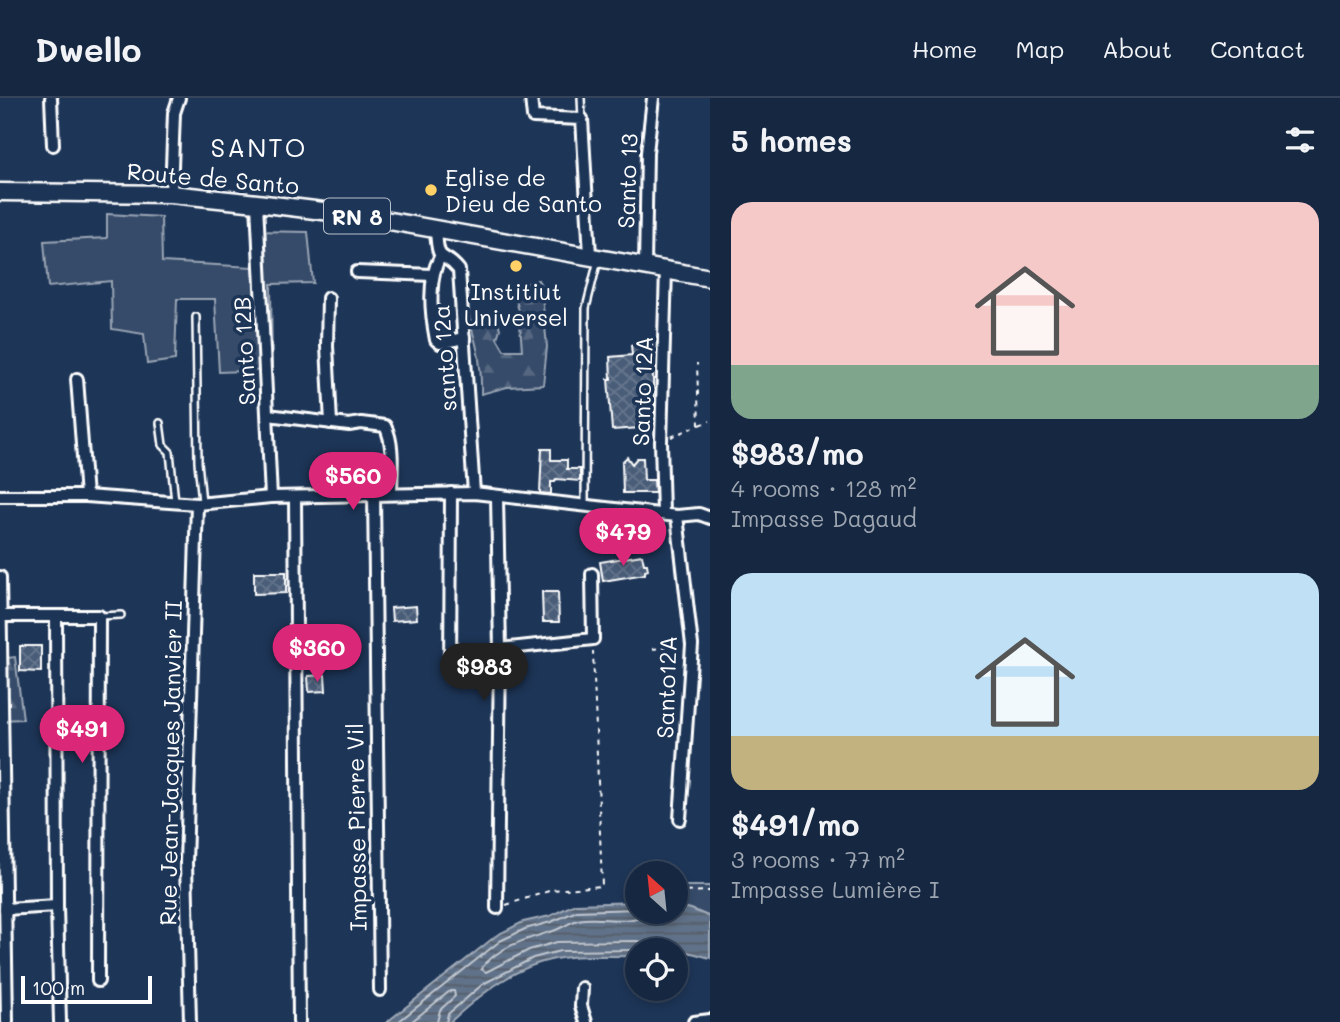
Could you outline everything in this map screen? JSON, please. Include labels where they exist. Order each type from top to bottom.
[{"type":"main road","name":"Route de Santo","points":[[0,192],[171,194],[257,203],[356,215],[710,278]]},
{"type":"street","points":[[51,98],[53,145]]},
{"type":"street","points":[[171,194],[174,113],[179,98]]},
{"type":"street","points":[[531,98],[533,117],[582,119],[594,256]]},
{"type":"street","name":"Santo 13","points":[[645,266],[647,153],[653,98]]},
{"type":"street","name":"Santo 12B","points":[[257,203],[271,497]]},
{"type":"street","points":[[436,230],[440,257],[433,275],[436,340],[440,343],[464,338]]},
{"type":"street","name":"santo 12a","points":[[440,257],[457,266],[459,270],[474,493]]},
{"type":"street","name":"Santo 12A","points":[[663,513],[661,442],[666,269]]},
{"type":"street","points":[[357,272],[433,275]]},
{"type":"street","points":[[328,298],[327,346],[331,423]]},
{"type":"street","points":[[76,379],[86,496]]},
{"type":"street","points":[[268,415],[349,425],[385,426],[390,444],[391,494]]},
{"type":"street","points":[[450,676],[451,493]]},
{"type":"street","points":[[0,496],[86,496],[200,504],[271,497],[474,493],[677,516],[699,514],[710,518]]},
{"type":"street","name":"Impasse Pierre Vil","points":[[374,495],[380,990]]},
{"type":"street","points":[[497,497],[500,649],[497,908]]},
{"type":"street","points":[[295,498],[299,1022]]},
{"type":"street","name":"Rue Jean-Jacques Janvier II","points":[[190,1022],[186,863],[200,504]]},
{"type":"street","name":"Santo12A","points":[[677,516],[692,645],[680,819]]},
{"type":"street","points":[[500,649],[593,639],[592,574]]},
{"type":"street","points":[[0,577],[5,909],[3,922],[7,1022]]},
{"type":"street","points":[[1,615],[99,616],[98,981]]},
{"type":"street","points":[[56,616],[60,1022]]},
{"type":"street","points":[[5,909],[57,906]]},
{"type":"street","points":[[582,988],[581,1006],[586,1022]]},
{"type":"street","points":[[694,1022],[710,1020]]},
{"type":"lane","points":[[581,98],[582,119]]},
{"type":"lane","points":[[585,506],[586,308],[594,256]]},
{"type":"lane","points":[[196,317],[200,504]]},
{"type":"lane","points":[[160,424],[163,445],[170,453],[175,502]]},
{"type":"lane","points":[[99,616],[121,615]]},
{"type":"path","points":[[697,363],[699,425]]},
{"type":"path","points":[[661,442],[710,421]]},
{"type":"path","points":[[497,908],[552,890],[602,886],[593,639]]},
{"type":"path","points":[[652,649],[692,645]]},
{"type":"path","points":[[688,892],[710,891]]},
{"type":"green space","points":[[107,214],[161,217],[162,262],[253,267],[252,231],[308,232],[313,283],[271,284],[272,370],[219,372],[215,299],[177,299],[175,360],[147,364],[144,334],[112,329],[111,281],[48,287],[44,241],[107,238]]},
{"type":"green space","points":[[538,280],[541,285],[547,347],[543,385],[507,387],[481,394],[479,358],[470,323],[495,311],[500,329],[497,338],[504,350],[522,350],[519,311],[514,293],[521,285]]},
{"type":"green space","points":[[15,657],[23,719],[0,720],[0,659]]},
{"type":"green space","points":[[688,886],[710,886],[710,917],[688,908]]},
{"type":"water","points":[[625,902],[625,924],[688,924],[688,908],[691,909],[710,917],[710,958],[688,952],[688,938],[625,938],[625,956],[561,958],[529,967],[487,991],[450,1022],[387,1022],[497,935],[523,922],[550,916],[575,904]]},
{"type":"building","points":[[652,343],[654,415],[639,416],[640,428],[612,430],[608,379],[611,379],[610,357],[632,355],[631,345]]},
{"type":"building","points":[[542,449],[551,449],[551,460],[567,460],[567,469],[580,469],[580,481],[556,479],[551,482],[551,494],[540,493]]},
{"type":"building","points":[[627,457],[632,464],[637,458],[643,458],[644,480],[654,480],[655,493],[623,493],[622,462]]},
{"type":"building","points":[[642,555],[648,570],[645,574],[603,581],[600,562]]},
{"type":"building","points":[[254,572],[286,572],[286,593],[254,594]]},
{"type":"building","points":[[542,592],[558,592],[559,622],[543,622]]},
{"type":"building","points":[[416,606],[417,619],[392,621],[391,608]]},
{"type":"building","points":[[20,646],[41,646],[41,672],[20,671]]},
{"type":"building","points":[[325,675],[326,691],[309,692],[308,676]]},
{"type":"place","name":"Eglise de Dieu de Santo","points":[[431,190]]},
{"type":"place","name":"Institiut Universel","points":[[516,266]]},
{"type":"district","name":"SANTO","points":[[259,147]]}]
